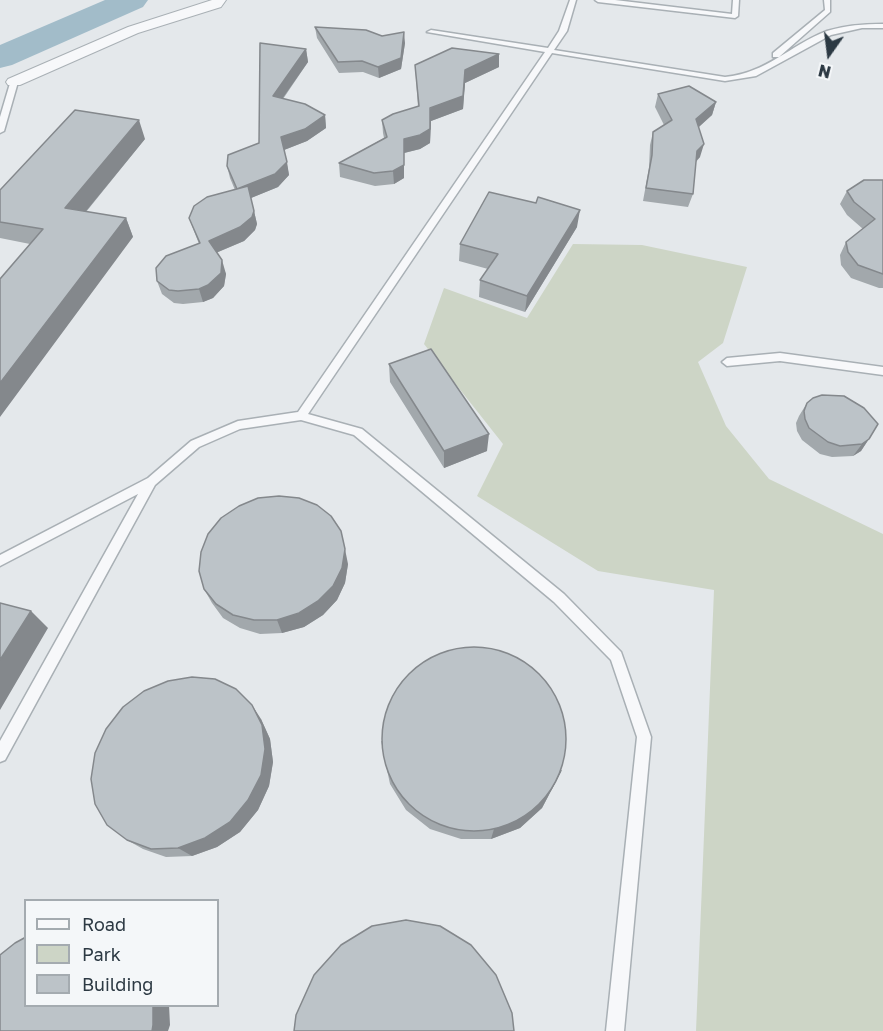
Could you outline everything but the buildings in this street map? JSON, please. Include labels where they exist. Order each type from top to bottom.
[{"type":"street","points":[[7,85],[133,30],[216,4],[219,0]]},
{"type":"lane","points":[[301,416],[563,31],[573,0]]},
{"type":"lane","points":[[598,0],[735,16],[736,0]]},
{"type":"lane","points":[[752,75],[828,11],[827,0]]},
{"type":"lane","points":[[431,32],[725,79],[752,75],[826,33],[850,26],[883,26]]},
{"type":"lane","points":[[0,131],[7,85]]},
{"type":"lane","points":[[727,362],[780,357],[883,371]]},
{"type":"lane","points":[[0,561],[151,482],[195,444],[238,425],[301,416],[358,432],[559,598],[616,656],[644,737],[615,1031]]},
{"type":"lane","points":[[0,755],[151,482]]},
{"type":"green space","points":[[573,244],[642,245],[747,267],[723,343],[698,362],[726,426],[769,479],[883,534],[883,1031],[696,1031],[714,590],[598,571],[477,496],[503,444],[424,344],[444,288],[527,318]]},
{"type":"waterway","points":[[0,58],[132,0]]}]
